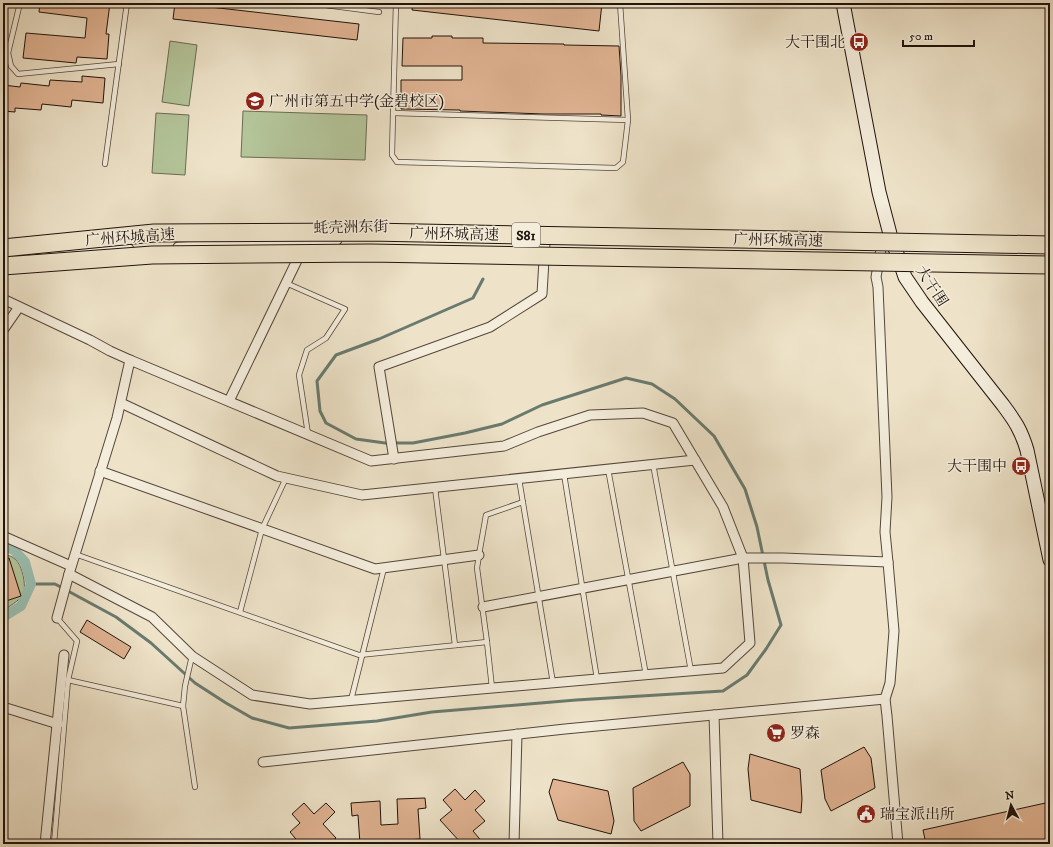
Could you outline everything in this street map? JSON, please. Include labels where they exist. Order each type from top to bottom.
[{"type":"highway","name":"广州环城高速","points":[[3,248],[154,233],[369,232],[1050,245]]},
{"type":"highway","name":"广州环城高速","points":[[3,266],[152,255],[362,253],[1050,265]]},
{"type":"street","name":"大干围","points":[[844,3],[885,217],[905,277],[933,318],[1016,422],[1022,434],[1029,456],[1050,560]]},
{"type":"street","points":[[885,217],[876,277],[878,287],[887,497],[885,532],[894,631],[890,683],[885,699],[898,844]]},
{"type":"street","name":"蚝壳洲东街","points":[[3,258],[28,253],[365,239],[545,243],[542,294],[490,327],[379,367],[394,458]]},
{"type":"street","points":[[229,401],[306,242]]},
{"type":"street","points":[[3,299],[130,360],[371,461],[504,446],[538,432],[590,415],[643,413],[673,423],[723,507],[745,558],[750,643],[723,668],[310,704],[252,695],[192,656],[152,617],[70,570],[3,536]]},
{"type":"street","points":[[3,330],[19,307]]},
{"type":"street","points":[[57,618],[70,570],[117,418],[130,360]]},
{"type":"street","points":[[121,402],[276,476],[362,496],[695,460]]},
{"type":"street","points":[[100,471],[376,569],[479,555]]},
{"type":"street","points":[[483,607],[745,558],[888,562]]},
{"type":"street","points":[[46,844],[64,655]]},
{"type":"street","points":[[263,762],[517,734],[885,699]]},
{"type":"street","points":[[3,707],[58,724]]},
{"type":"street","points":[[714,715],[718,844]]},
{"type":"street","points":[[514,844],[517,734]]},
{"type":"lane","points":[[20,3],[8,54],[11,66],[18,74],[119,64]]},
{"type":"lane","points":[[105,164],[127,3]]},
{"type":"lane","points":[[310,3],[379,12]]},
{"type":"lane","points":[[396,3],[392,155],[397,162],[616,168],[624,162],[628,120],[620,3]]},
{"type":"lane","points":[[393,113],[628,120]]},
{"type":"lane","points":[[286,283],[345,309],[326,338],[307,350],[299,375],[308,435]]},
{"type":"lane","points":[[653,464],[691,671]]},
{"type":"lane","points":[[608,469],[646,675]]},
{"type":"lane","points":[[564,474],[597,679]]},
{"type":"lane","points":[[240,612],[262,529],[286,478]]},
{"type":"lane","points":[[519,479],[553,683]]},
{"type":"lane","points":[[435,488],[455,645]]},
{"type":"lane","points":[[492,688],[477,568],[479,555],[486,514],[523,502]]},
{"type":"lane","points":[[75,554],[359,655],[487,642]]},
{"type":"lane","points":[[350,700],[384,568]]},
{"type":"lane","points":[[54,844],[68,680],[77,641],[57,618]]},
{"type":"lane","points":[[192,656],[185,686],[183,706],[195,786]]},
{"type":"lane","points":[[68,680],[183,706]]},
{"type":"green space","points":[[170,41],[197,45],[189,106],[162,102]]},
{"type":"green space","points":[[243,111],[367,115],[365,160],[241,157]]},
{"type":"green space","points":[[156,113],[189,115],[185,175],[152,173]]},
{"type":"green space","points":[[3,554],[12,557],[20,565],[24,581],[24,591],[23,595],[17,601],[3,611]]},
{"type":"building","points":[[40,3],[110,3],[106,34],[109,34],[107,59],[77,57],[76,63],[23,58],[26,33],[85,38],[87,18],[39,12]]},
{"type":"building","points":[[175,3],[359,24],[357,40],[173,19]]},
{"type":"building","points":[[413,3],[602,3],[599,31],[412,10]]},
{"type":"building","points":[[432,36],[452,36],[452,38],[483,38],[483,43],[619,46],[621,116],[601,114],[544,114],[401,109],[401,80],[462,80],[462,66],[402,66],[403,38],[432,38]]},
{"type":"building","points":[[82,76],[105,78],[103,103],[72,100],[71,107],[42,104],[41,110],[15,108],[15,112],[3,111],[3,85],[20,87],[21,83],[49,86],[50,80],[82,82]]},
{"type":"building","points":[[9,558],[21,596],[3,602],[3,559]]},
{"type":"building","points":[[87,620],[131,647],[124,659],[80,632]]},
{"type":"building","points":[[864,747],[871,758],[875,788],[831,811],[825,799],[821,770]]},
{"type":"building","points":[[750,754],[800,769],[802,799],[801,813],[751,800],[748,769]]},
{"type":"building","points":[[683,762],[690,774],[690,806],[641,831],[634,821],[633,788]]},
{"type":"building","points":[[553,779],[608,791],[614,821],[611,834],[558,820],[549,792]]},
{"type":"building","points":[[455,789],[465,800],[475,790],[485,801],[475,810],[485,821],[473,831],[484,844],[462,844],[440,820],[452,810],[443,800]]},
{"type":"building","points":[[425,798],[426,808],[418,809],[420,839],[360,844],[358,815],[352,816],[351,803],[380,801],[381,825],[398,824],[397,799]]},
{"type":"building","points":[[1050,802],[1050,838],[1024,844],[926,844],[923,830]]},
{"type":"building","points":[[304,803],[314,814],[326,803],[335,812],[323,824],[336,838],[329,844],[300,844],[290,832],[300,823],[292,814]]},
{"type":"waterway","points":[[31,584],[55,584],[116,617],[151,643],[195,683],[226,703],[252,718],[289,728],[377,721],[432,712],[576,700],[723,691],[747,675],[781,625],[768,580],[757,527],[745,489],[714,436],[675,399],[652,384],[626,378],[542,405],[502,424],[413,443],[385,443],[356,439],[326,423],[320,411],[317,381],[336,355],[379,339],[473,298],[483,279]]},
{"type":"waterway","points":[[3,548],[13,549],[25,562],[31,584],[21,606],[3,617]]},
{"type":"place","name":"大干围北","points":[[859,42]]},
{"type":"place","name":"广州市第五中学(金碧校区)","points":[[255,101]]},
{"type":"place","name":"大干围中","points":[[1021,466]]},
{"type":"place","name":"罗森","points":[[776,733]]},
{"type":"place","name":"瑞宝派出所","points":[[866,814]]}]
